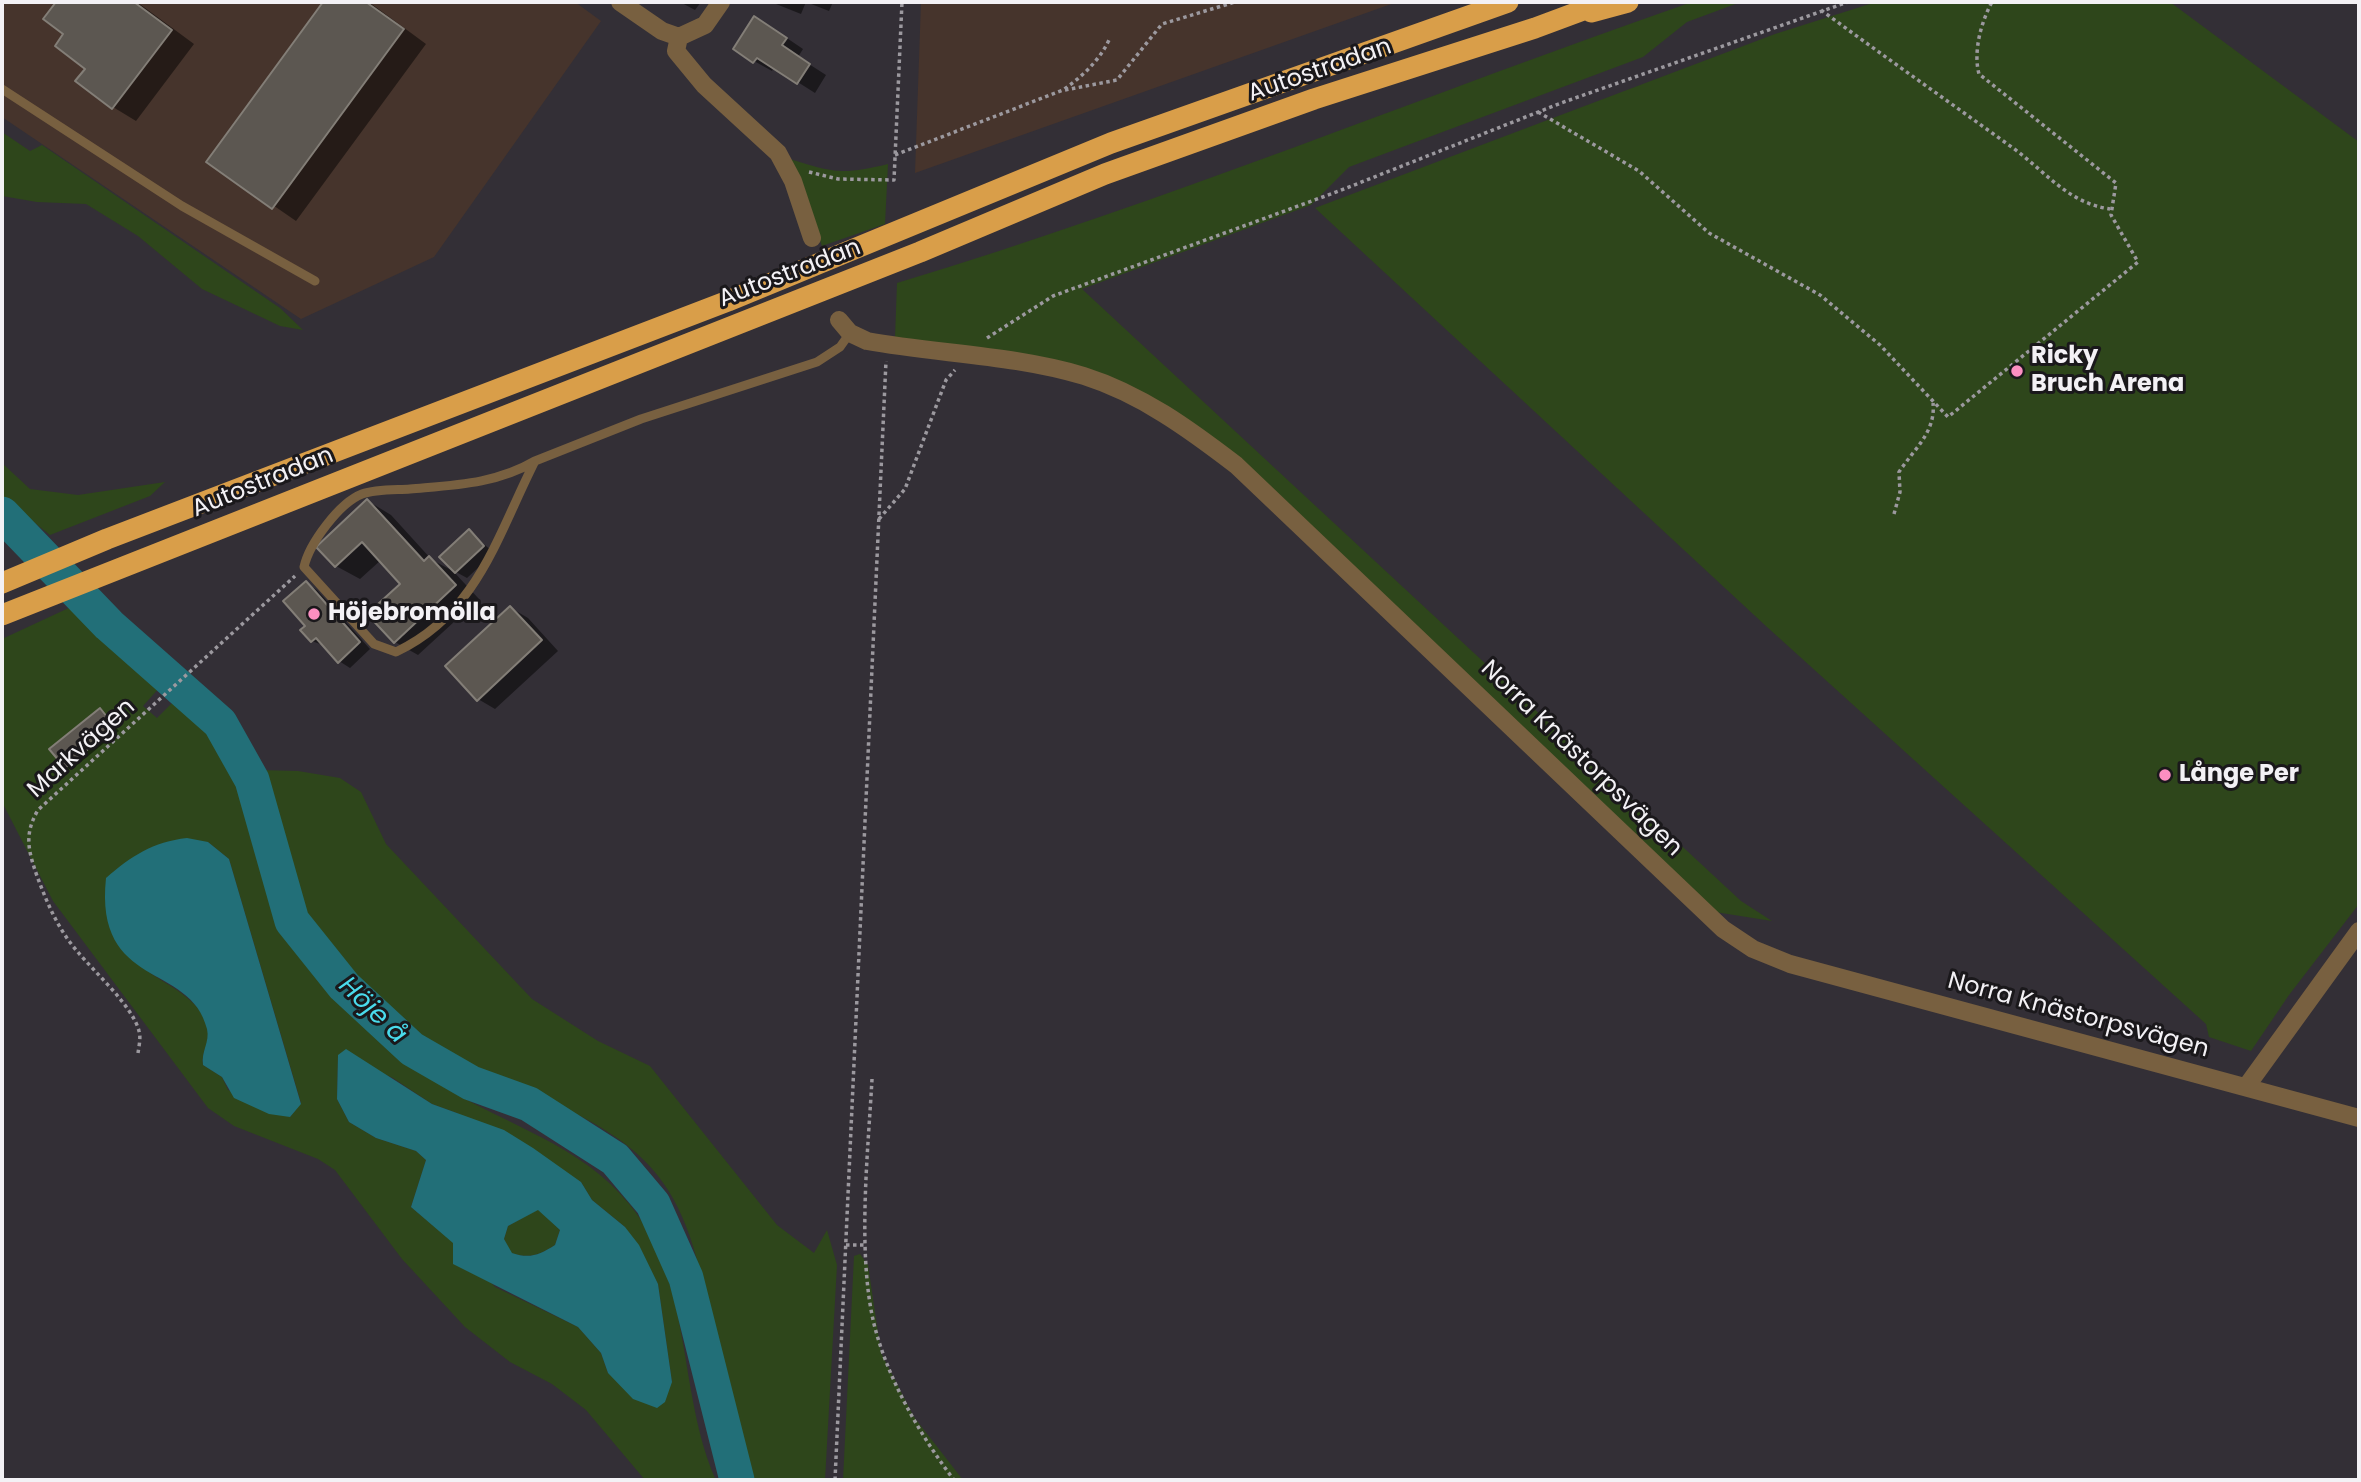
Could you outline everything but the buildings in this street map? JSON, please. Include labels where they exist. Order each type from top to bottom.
[{"type":"highway","name":"Autostradan","points":[[2,583],[107,539],[728,301],[1111,143],[1508,2]]},
{"type":"highway","name":"Autostradan","points":[[10,612],[920,252],[1105,174],[1314,99],[1535,28],[1605,2]]},
{"type":"highway","points":[[1535,28],[1628,2]]},
{"type":"street","points":[[620,2],[662,31],[679,37],[705,25],[721,2]]},
{"type":"street","points":[[679,37],[677,51],[704,85],[778,153],[793,181],[812,238]]},
{"type":"street","name":"Norra Knästorpsvägen","points":[[845,326],[867,341],[1085,377],[1157,409],[1207,443],[1236,465],[1723,929],[1753,948],[1790,964],[2359,1118]]},
{"type":"street","points":[[2246,1087],[2359,930]]},
{"type":"lane","points":[[2,89],[182,206],[315,281]]},
{"type":"lane","points":[[535,461],[476,585],[443,621],[415,643],[397,652],[374,643],[304,568],[307,551],[337,513],[361,494],[478,483],[516,472],[535,461],[641,419],[817,362],[840,347],[845,326]]},
{"type":"path","points":[[778,153],[801,170],[838,179],[894,180],[902,2]]},
{"type":"path","points":[[895,155],[1063,90],[1117,79],[1162,24],[1202,15],[1235,2]]},
{"type":"path","points":[[879,519],[905,489],[946,380],[984,340],[1053,296],[1339,191],[1538,112],[1848,2]]},
{"type":"path","points":[[1538,112],[1639,171],[1709,233],[1820,295],[1880,345],[1948,417],[2138,262],[2110,209],[2116,183],[1979,74],[1975,60],[1986,13],[1992,2]]},
{"type":"path","points":[[1821,10],[1944,102],[2023,155],[2088,206],[2110,209]]},
{"type":"path","points":[[1063,90],[1077,80],[1102,53],[1110,38]]},
{"type":"path","points":[[835,1480],[887,345]]},
{"type":"path","points":[[1894,514],[1900,492],[1899,472],[1929,434],[1934,419],[1932,401]]},
{"type":"path","name":"Markvägen","points":[[138,1053],[140,1032],[128,1011],[75,949],[56,921],[30,857],[27,836],[38,810],[304,568]]},
{"type":"path","points":[[872,1079],[866,1245],[874,1322],[886,1362],[908,1408],[954,1480]]},
{"type":"path","points":[[846,1245],[866,1245]]},
{"type":"shaded area","points":[[2,2],[575,2],[601,21],[434,257],[301,319],[2,117]]},
{"type":"shaded area","points":[[921,2],[1397,2],[915,173]]},
{"type":"green space","points":[[1692,2],[1741,2],[1687,22],[1643,57],[1349,167],[1311,205],[1082,289],[1741,901],[1772,921],[1715,912],[1283,498],[1219,444],[1122,385],[895,338],[897,283],[1197,183]]},
{"type":"green space","points":[[1876,2],[2170,2],[2359,142],[2359,904],[2289,995],[2251,1051],[2209,1037],[2206,1024],[1767,627],[1315,208],[1775,34]]},
{"type":"green space","points":[[2,132],[30,151],[42,145],[280,308],[303,330],[280,326],[202,289],[138,236],[86,204],[37,202],[2,196]]},
{"type":"green space","points":[[790,159],[839,171],[888,164],[885,224],[822,246]]},
{"type":"green space","points":[[2,463],[30,489],[78,495],[165,482],[150,496],[50,535],[2,497]]},
{"type":"green space","points":[[73,606],[161,686],[143,706],[157,718],[179,696],[220,739],[234,759],[248,792],[280,910],[303,953],[334,991],[367,1027],[423,1073],[468,1101],[566,1151],[611,1184],[630,1205],[650,1236],[665,1269],[675,1304],[695,1411],[716,1480],[645,1480],[586,1410],[552,1384],[510,1362],[465,1327],[402,1259],[335,1170],[318,1159],[234,1126],[208,1108],[53,901],[2,802],[2,639]],"holes":[[[208,842],[229,859],[301,1103],[290,1117],[228,1090],[222,1077],[203,1065],[208,1032],[201,1012],[177,990],[150,973]],[[338,1055],[393,1078],[432,1104],[457,1113],[581,1182],[592,1200],[625,1227],[658,1284],[672,1382],[608,1373],[601,1353],[578,1327],[495,1287],[454,1243],[411,1207],[426,1160],[416,1151],[376,1138],[349,1122],[337,1099]]]},
{"type":"green space","points":[[259,770],[298,771],[340,778],[361,792],[386,844],[532,999],[598,1041],[650,1066],[777,1225],[814,1253],[827,1230],[837,1265],[825,1480],[749,1480],[726,1397],[693,1246],[668,1190],[649,1166],[627,1145],[573,1112],[459,1062],[417,1034],[373,996],[334,952],[305,911],[284,860]]},
{"type":"green space","points":[[538,1209],[560,1230],[555,1245],[534,1255],[511,1253],[504,1239],[508,1226]]},
{"type":"green space","points":[[860,1254],[868,1265],[881,1353],[914,1417],[963,1480],[843,1480],[854,1256]]},
{"type":"water","points":[[187,838],[208,842],[229,859],[301,1104],[290,1117],[269,1114],[234,1098],[222,1077],[203,1065],[208,1034],[198,1008],[183,993],[128,957],[114,939],[106,914],[106,878],[143,851]]},
{"type":"water","points":[[346,1049],[432,1104],[504,1130],[581,1182],[592,1200],[625,1227],[639,1245],[658,1284],[672,1382],[665,1402],[657,1408],[633,1399],[608,1373],[601,1353],[578,1327],[453,1264],[453,1243],[411,1207],[426,1160],[416,1151],[376,1138],[349,1122],[337,1099],[338,1055]],"holes":[[[538,1210],[560,1230],[555,1245],[534,1255],[512,1253],[504,1239],[508,1226]]]},
{"type":"waterway","name":"Höje å","points":[[2,514],[109,625],[220,723],[252,780],[292,921],[344,986],[412,1049],[471,1083],[529,1104],[615,1159],[653,1204],[686,1278],[737,1480]]},
{"type":"place","name":"Ricky Bruch Arena","points":[[2017,371]]},
{"type":"place","name":"Höjebromölla","points":[[314,614]]},
{"type":"place","name":"Långe Per","points":[[2165,775]]}]
